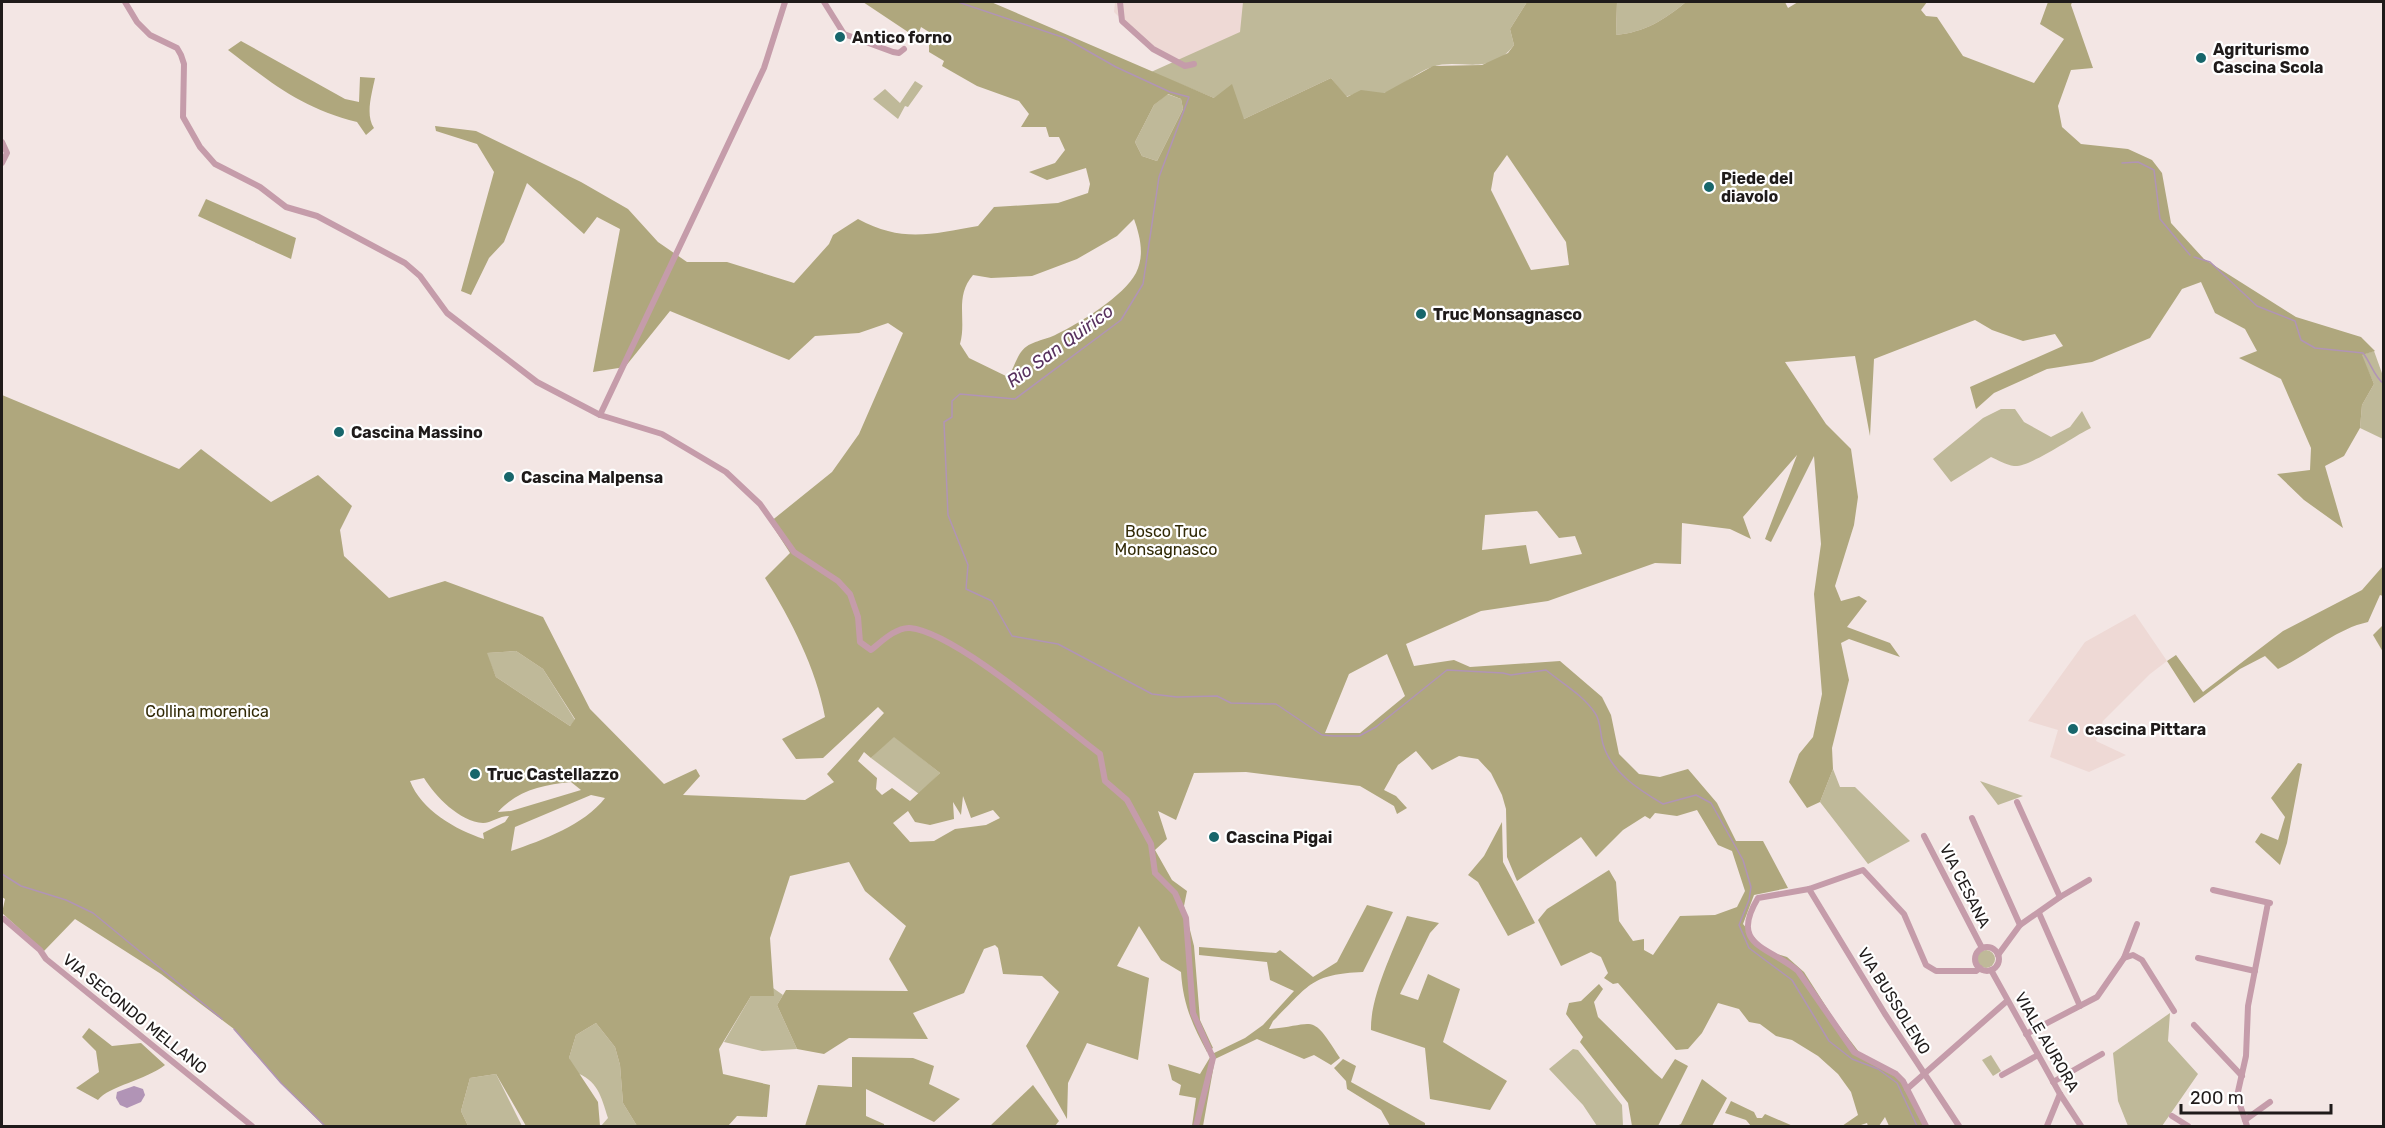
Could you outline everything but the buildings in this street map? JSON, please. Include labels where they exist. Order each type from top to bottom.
[{"type":"street","points":[[125,2],[137,22],[150,35],[177,48],[182,55],[184,64],[183,117],[200,147],[215,164],[249,181],[286,207],[317,216],[405,263],[420,276],[447,313],[537,382],[600,415],[662,434],[726,472],[744,487],[794,552],[838,581],[850,594],[858,617],[860,642],[871,650],[890,635],[908,627],[931,633],[948,641],[1000,678],[1100,754],[1105,781],[1126,800],[1151,844],[1155,873],[1175,892],[1186,918],[1192,966],[1193,1013],[1212,1058],[1196,1126]]},
{"type":"street","points":[[600,415],[744,106],[764,68],[785,2]]},
{"type":"street","points":[[824,2],[840,30],[848,37],[893,52],[899,53],[904,49]]},
{"type":"street","points":[[1120,2],[1122,21],[1153,49],[1185,66],[1194,64]]},
{"type":"street","points":[[2,141],[7,153],[2,163]]},
{"type":"street","points":[[2017,802],[2060,897]]},
{"type":"street","points":[[1972,818],[2020,924]]},
{"type":"street","name":"VIA CESANA","points":[[1924,836],[1982,948]]},
{"type":"street","points":[[1926,1126],[1907,1089],[1896,1074],[1854,1052],[1798,971],[1786,961],[1770,954],[1753,938],[1746,923],[1758,898],[1809,889],[1863,870],[1904,914],[1926,965],[1936,971],[1980,968],[1991,970],[1998,962],[1998,955],[2020,924],[2089,880]]},
{"type":"street","name":"VIA BUSSOLENO","points":[[1809,889],[1959,1126]]},
{"type":"street","points":[[2213,890],[2269,903],[2255,971],[2242,1076],[2237,1096],[2246,1123],[2271,1102]]},
{"type":"street","points":[[2039,913],[2080,1006]]},
{"type":"street","name":"VIA SECONDO MELLANO","points":[[4,919],[40,950],[46,959],[252,1126]]},
{"type":"street","points":[[2026,1034],[2097,997],[2124,958],[2137,924]]},
{"type":"street","points":[[1980,968],[1975,957],[1982,948],[1990,947],[1998,955]]},
{"type":"street","points":[[2124,958],[2133,954],[2142,960],[2174,1011]]},
{"type":"street","points":[[2198,958],[2255,971]]},
{"type":"street","name":"VIALE AURORA","points":[[1991,970],[2053,1082],[2081,1126]]},
{"type":"street","points":[[1907,1089],[2007,1000]]},
{"type":"street","points":[[2193,1025],[2242,1076]]},
{"type":"street","points":[[2053,1082],[2102,1054]]},
{"type":"street","points":[[2002,1075],[2038,1055]]},
{"type":"street","points":[[2047,1126],[2060,1094]]},
{"type":"street","points":[[2172,1116],[2188,1126]]},
{"type":"shaded area","points":[[1115,2],[1246,2],[1245,34],[1194,70],[1148,45],[1114,12]]},
{"type":"shaded area","points":[[1243,2],[1527,2],[1510,29],[1514,45],[1494,61],[1474,65],[1453,64],[1432,67],[1383,93],[1359,93],[1346,97],[1331,78],[1244,119],[1214,98],[1151,72],[1240,32]]},
{"type":"shaded area","points":[[1617,2],[1686,2],[1654,24],[1616,35]]},
{"type":"shaded area","points":[[915,81],[923,86],[908,107],[905,106],[898,119],[873,99],[885,89],[900,103]]},
{"type":"shaded area","points":[[1167,94],[1181,99],[1183,109],[1157,161],[1142,156],[1135,142],[1154,105]]},
{"type":"shaded area","points":[[2374,351],[2383,376],[2383,439],[2360,428],[2362,405],[2374,384],[2361,355]]},
{"type":"shaded area","points":[[2001,409],[2015,409],[2024,422],[2051,437],[2070,427],[2082,411],[2091,428],[2030,462],[2014,466],[1991,457],[1951,482],[1933,459],[1983,418]]},
{"type":"shaded area","points":[[2135,614],[2167,661],[2150,674],[2103,721],[2096,741],[2126,755],[2089,772],[2050,757],[2058,730],[2028,721],[2085,642]]},
{"type":"shaded area","points":[[516,651],[543,669],[575,720],[570,726],[496,677],[486,653]]},
{"type":"shaded area","points":[[894,736],[940,773],[919,794],[871,758]]},
{"type":"shaded area","points":[[1833,769],[1840,787],[1855,787],[1910,841],[1868,864],[1820,802]]},
{"type":"shaded area","points":[[1980,781],[2023,796],[1998,805]]},
{"type":"shaded area","points":[[1986,950],[1992,953],[1995,959],[1992,965],[1986,968],[1980,965],[1977,959],[1980,953]]},
{"type":"shaded area","points":[[773,988],[783,995],[777,1005],[797,1049],[762,1051],[724,1042],[751,996],[773,996]]},
{"type":"shaded area","points":[[2170,1013],[2168,1041],[2198,1074],[2162,1126],[2128,1126],[2118,1101],[2113,1053]]},
{"type":"shaded area","points":[[596,1023],[615,1047],[620,1065],[623,1103],[637,1126],[601,1126],[608,1118],[597,1090],[588,1079],[574,1072],[569,1058],[576,1035]]},
{"type":"shaded area","points":[[1573,1049],[1578,1050],[1622,1105],[1623,1126],[1597,1126],[1583,1105],[1549,1069]]},
{"type":"shaded area","points":[[1991,1055],[2001,1071],[1993,1076],[1982,1060]]},
{"type":"shaded area","points":[[496,1074],[522,1126],[468,1126],[461,1111],[470,1078]]},
{"type":"shaded area","points":[[134,1086],[143,1089],[145,1095],[141,1102],[127,1108],[120,1105],[116,1098],[117,1092]]},
{"type":"green space","name":"Bosco Truc Monsagnasco","points":[[863,2],[991,2],[1214,98],[1232,84],[1244,119],[1331,78],[1347,97],[1361,90],[1384,93],[1433,66],[1482,65],[1508,53],[1514,45],[1510,29],[1527,2],[1617,2],[1616,35],[1654,24],[1686,2],[1785,2],[1788,8],[1798,2],[1927,2],[1921,10],[1926,16],[1937,17],[1963,56],[2034,83],[2064,39],[2040,24],[2048,2],[2072,2],[2071,5],[2093,68],[2071,70],[2058,106],[2062,127],[2081,144],[2128,149],[2152,160],[2162,173],[2171,223],[2204,259],[2296,317],[2361,337],[2375,351],[2362,355],[2374,384],[2362,405],[2360,428],[2344,456],[2325,466],[2343,528],[2304,500],[2277,474],[2310,470],[2311,448],[2281,379],[2239,358],[2257,351],[2245,329],[2215,313],[2201,282],[2182,289],[2150,338],[2092,362],[2047,369],[1994,393],[1976,409],[1970,387],[2063,346],[2055,334],[2023,341],[1992,330],[1975,320],[1874,359],[1870,436],[1855,356],[1785,362],[1826,424],[1851,449],[1858,497],[1854,525],[1835,586],[1841,601],[1859,596],[1867,601],[1847,627],[1890,643],[1900,657],[1849,639],[1841,643],[1849,680],[1832,748],[1833,769],[1820,802],[1807,808],[1789,782],[1799,754],[1813,737],[1822,694],[1814,594],[1821,544],[1814,456],[1771,542],[1765,539],[1797,455],[1743,517],[1751,539],[1730,529],[1682,523],[1681,564],[1655,563],[1548,601],[1481,611],[1406,644],[1414,666],[1454,660],[1470,667],[1560,661],[1602,697],[1611,715],[1619,754],[1639,774],[1660,777],[1688,769],[1717,803],[1736,841],[1763,841],[1788,888],[1754,895],[1743,924],[1770,952],[1787,957],[1804,972],[1836,1022],[1862,1056],[1897,1074],[1927,1126],[1889,1126],[1885,1117],[1879,1126],[1868,1126],[1867,1123],[1858,1126],[1842,1126],[1858,1115],[1851,1092],[1838,1074],[1818,1056],[1792,1040],[1776,1036],[1760,1024],[1749,1022],[1739,1009],[1718,1003],[1702,1033],[1688,1049],[1676,1050],[1618,983],[1613,984],[1604,978],[1608,973],[1601,957],[1591,952],[1561,966],[1538,920],[1547,909],[1609,870],[1616,882],[1619,921],[1633,941],[1644,939],[1644,950],[1653,955],[1680,916],[1715,915],[1737,907],[1745,891],[1732,851],[1718,845],[1697,810],[1677,816],[1655,813],[1650,819],[1645,816],[1623,830],[1596,857],[1581,837],[1517,881],[1507,857],[1506,809],[1491,773],[1478,759],[1459,756],[1432,770],[1416,751],[1398,765],[1384,790],[1396,796],[1407,808],[1397,814],[1394,806],[1360,786],[1246,772],[1194,773],[1176,820],[1158,811],[1167,839],[1155,850],[1172,880],[1187,891],[1184,906],[1194,946],[1200,1020],[1213,1048],[1207,1052],[1193,1023],[1186,1004],[1181,972],[1161,960],[1139,926],[1117,966],[1149,978],[1138,1060],[1087,1043],[1068,1083],[1067,1119],[1026,1046],[1059,992],[1042,976],[1003,974],[998,948],[995,945],[984,949],[964,993],[913,1013],[928,1039],[849,1038],[824,1054],[797,1049],[777,1005],[786,990],[908,991],[889,959],[906,926],[865,891],[849,862],[790,876],[770,938],[774,996],[751,996],[719,1049],[723,1074],[770,1085],[767,1117],[737,1116],[728,1126],[637,1126],[623,1103],[620,1065],[615,1047],[596,1023],[576,1035],[569,1058],[598,1102],[600,1126],[526,1126],[496,1074],[470,1078],[461,1111],[468,1126],[324,1126],[281,1083],[234,1029],[161,974],[75,919],[44,951],[2,913],[5,899],[2,897],[2,395],[179,469],[201,449],[271,502],[318,475],[352,506],[340,530],[344,556],[389,598],[445,581],[543,617],[590,709],[664,784],[696,769],[700,776],[683,795],[805,800],[834,782],[827,774],[884,713],[878,707],[823,758],[796,759],[782,739],[825,717],[809,663],[765,578],[790,553],[770,522],[832,472],[859,434],[903,333],[888,323],[859,333],[815,336],[789,360],[670,311],[625,367],[593,372],[620,229],[597,217],[584,234],[527,183],[504,242],[489,258],[471,295],[461,291],[494,172],[477,144],[436,131],[435,126],[476,131],[581,182],[628,209],[658,242],[687,262],[727,262],[794,283],[829,244],[833,235],[858,219],[874,227],[903,234],[931,234],[978,226],[994,207],[1058,203],[1088,193],[1090,184],[1086,168],[1047,180],[1029,172],[1055,163],[1065,150],[1059,137],[1049,137],[1046,127],[1021,127],[1029,114],[1019,101],[977,86],[942,66],[944,61],[929,52],[929,32],[921,27],[917,38]],"holes":[[[1168,94],[1181,99],[1183,109],[1157,161],[1142,156],[1135,142],[1154,105]],[[1507,155],[1566,242],[1569,265],[1531,270],[1491,190],[1494,173]],[[1134,219],[1141,246],[1139,266],[1130,282],[1112,300],[1067,329],[1025,348],[1008,377],[969,358],[960,344],[962,300],[967,283],[973,275],[991,278],[1032,276],[1077,259],[1117,236]],[[1537,511],[1559,538],[1575,536],[1582,554],[1530,564],[1526,545],[1482,550],[1485,515]],[[516,651],[543,669],[575,719],[570,726],[496,677],[487,653]],[[1387,654],[1405,696],[1360,733],[1325,733],[1349,674]],[[894,737],[940,773],[910,801],[892,788],[882,795],[876,789],[877,778],[858,761],[864,752],[871,758]],[[424,778],[449,807],[474,822],[486,823],[509,816],[505,822],[483,833],[484,839],[441,818],[422,801],[410,781]],[[571,782],[581,790],[511,811],[498,812],[514,798],[550,785]],[[591,795],[605,798],[596,808],[574,824],[549,837],[511,851],[515,827]],[[963,796],[971,818],[993,810],[1000,818],[986,825],[955,829],[934,841],[910,842],[893,823],[908,811],[915,822],[930,825],[954,819],[953,802],[961,815]]]},
{"type":"green space","points":[[241,41],[345,99],[359,102],[360,77],[375,78],[370,110],[371,123],[374,128],[366,135],[357,122],[320,110],[288,94],[228,50]]},
{"type":"green space","points":[[206,199],[296,238],[291,259],[198,216]]},
{"type":"green space","points":[[2383,566],[2383,596],[2380,595],[2368,622],[2344,630],[2278,669],[2265,656],[2240,669],[2194,703],[2167,661],[2176,655],[2203,692],[2283,631],[2362,590]]},
{"type":"green space","points":[[2383,625],[2383,652],[2373,635]]},
{"type":"green space","points":[[2298,763],[2302,764],[2287,843],[2280,865],[2255,842],[2261,833],[2278,840],[2285,817],[2271,798]]},
{"type":"green space","points":[[1502,822],[1503,862],[1535,923],[1508,936],[1478,882],[1468,875],[1484,856]]},
{"type":"green space","points":[[1367,905],[1393,912],[1363,972],[1332,976],[1312,984],[1273,1021],[1269,1029],[1311,1024],[1323,1033],[1340,1058],[1331,1065],[1314,1055],[1304,1059],[1257,1039],[1215,1059],[1203,1126],[1192,1126],[1196,1098],[1179,1095],[1181,1085],[1172,1080],[1168,1064],[1200,1074],[1212,1054],[1245,1038],[1263,1025],[1294,991],[1270,980],[1267,962],[1199,955],[1199,947],[1276,953],[1280,950],[1313,977],[1337,962]]},
{"type":"green space","points":[[1407,916],[1439,923],[1430,933],[1400,994],[1418,1000],[1428,974],[1460,989],[1443,1042],[1507,1081],[1490,1110],[1430,1099],[1425,1048],[1371,1030],[1374,1002]]},
{"type":"green space","points":[[1599,984],[1603,989],[1594,1002],[1598,1017],[1655,1073],[1662,1079],[1675,1059],[1688,1066],[1658,1126],[1632,1126],[1628,1103],[1580,1042],[1583,1037],[1566,1014],[1569,1003],[1581,1001]]},
{"type":"green space","points":[[89,1028],[112,1046],[141,1043],[165,1065],[110,1091],[98,1100],[76,1088],[99,1072],[96,1051],[82,1037]]},
{"type":"green space","points":[[852,1057],[913,1058],[934,1066],[929,1084],[960,1099],[934,1122],[866,1089],[866,1116],[884,1126],[805,1126],[818,1085],[852,1087]]},
{"type":"green space","points":[[1343,1059],[1356,1066],[1351,1082],[1425,1123],[1425,1126],[1390,1126],[1381,1110],[1347,1089],[1346,1081],[1334,1068]]},
{"type":"green space","points":[[1702,1079],[1727,1098],[1712,1126],[1676,1126],[1681,1124]]},
{"type":"green space","points":[[1033,1085],[1059,1121],[1055,1126],[990,1126]]},
{"type":"green space","points":[[1731,1101],[1754,1112],[1757,1118],[1762,1118],[1765,1114],[1793,1126],[1751,1126],[1746,1120],[1725,1113]]},
{"type":"waterway","name":"Rio San Quirico","points":[[958,2],[1065,38],[1116,67],[1170,92],[1189,97],[1159,177],[1143,284],[1121,320],[1015,399],[960,394],[952,401],[952,417],[944,422],[948,515],[968,565],[966,589],[992,601],[1012,636],[1058,644],[1152,694],[1177,697],[1217,696],[1231,703],[1276,704],[1322,735],[1359,736],[1376,727],[1447,670],[1511,675],[1546,670],[1579,695],[1595,713],[1607,754],[1619,772],[1627,779],[1663,804],[1696,795],[1711,803],[1743,860],[1751,887],[1749,900],[1739,925],[1749,948],[1792,980],[1829,1041],[1852,1059],[1878,1069],[1897,1083],[1917,1126]]},
{"type":"waterway","points":[[2122,163],[2138,162],[2154,170],[2160,219],[2190,255]]},
{"type":"waterway","points":[[2194,257],[2210,262],[2257,306],[2295,321],[2301,340],[2315,348],[2363,353],[2384,384]]},
{"type":"waterway","points":[[2,874],[21,886],[66,900],[93,913],[222,1019]]},
{"type":"waterway","points":[[234,1029],[281,1083],[325,1126]]},
{"type":"place","name":"Antico forno","points":[[840,37]]},
{"type":"place","name":"Agriturismo Cascina Scola","points":[[2201,58]]},
{"type":"place","name":"Piede del diavolo","points":[[1709,187]]},
{"type":"place","name":"Truc Monsagnasco","points":[[1421,314]]},
{"type":"place","name":"Cascina Massino","points":[[339,432]]},
{"type":"place","name":"Cascina Malpensa","points":[[509,477]]},
{"type":"place","name":"cascina Pittara","points":[[2073,729]]},
{"type":"place","name":"Truc Castellazzo","points":[[475,774]]},
{"type":"place","name":"Cascina Pigai","points":[[1214,837]]},
{"type":"park label","name":"Collina morenica","points":[[207,711]]}]
